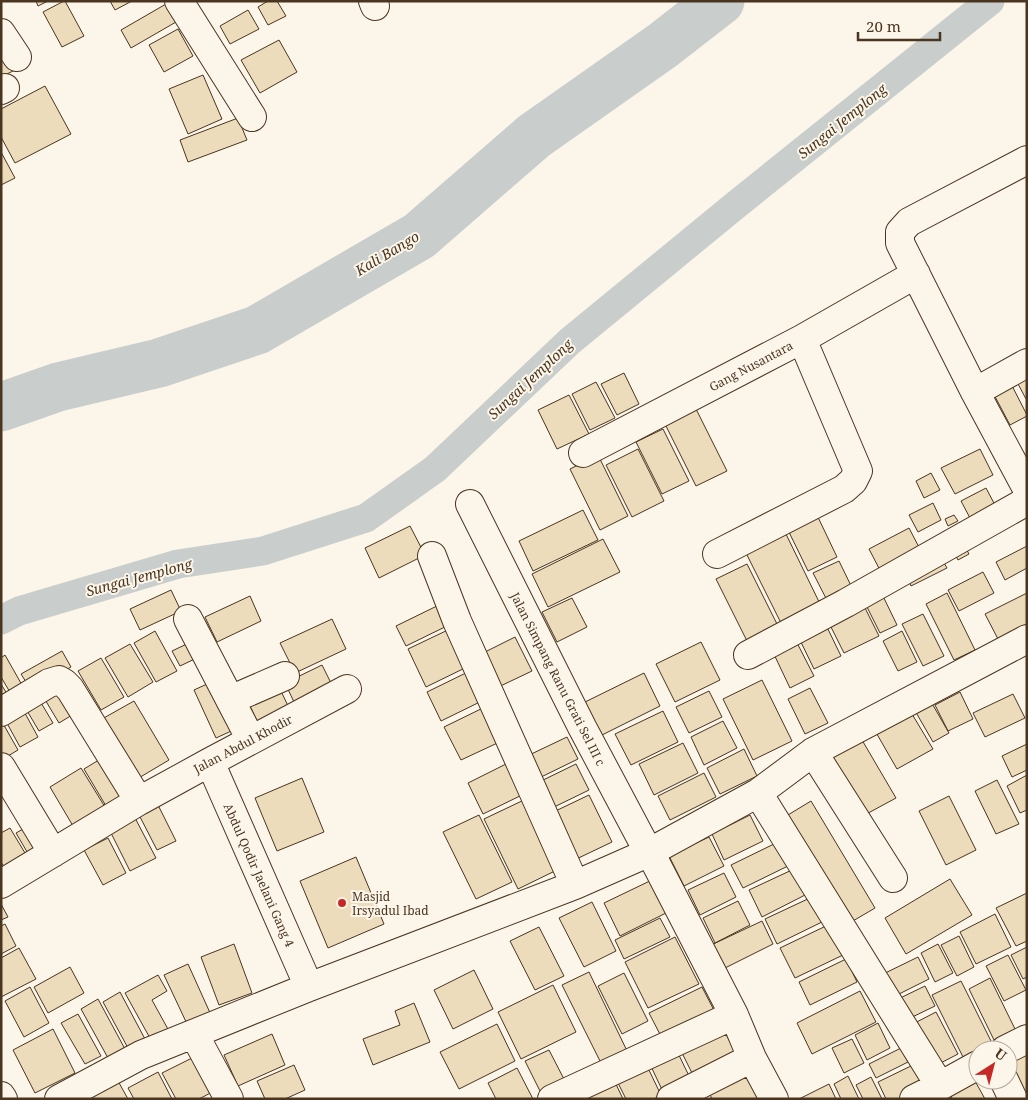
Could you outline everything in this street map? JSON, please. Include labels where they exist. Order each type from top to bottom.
[{"type":"street","points":[[179,1],[252,117]]},
{"type":"street","points":[[1,33],[17,57]]},
{"type":"street","points":[[1027,160],[909,222],[900,232],[900,243],[975,392],[1027,489]]},
{"type":"street","name":"Gang Nusantara","points":[[583,453],[802,339],[916,274]]},
{"type":"street","points":[[717,554],[844,489],[854,481],[858,471],[802,339]]},
{"type":"street","points":[[975,392],[1027,363]]},
{"type":"street","points":[[748,655],[846,603],[1027,501]]},
{"type":"street","name":"Jalan Simpang Ranu Grati Sel III c","points":[[470,504],[582,727],[650,852],[734,1015],[752,1058],[774,1099]]},
{"type":"street","points":[[432,556],[457,621],[575,886]]},
{"type":"street","points":[[188,619],[251,740]]},
{"type":"street","points":[[59,1099],[141,1055],[309,987],[575,886],[650,852],[758,793],[813,752],[1027,639]]},
{"type":"street","points":[[230,700],[285,676]]},
{"type":"street","points":[[1,712],[49,683],[59,680],[64,683],[70,689],[139,801]]},
{"type":"street","name":"Jalan Abdul Khodir","points":[[1,884],[139,801],[347,689]]},
{"type":"street","points":[[813,752],[893,878]]},
{"type":"street","name":"Abdul Qodir Jaelani Gang 4","points":[[210,762],[309,987]]},
{"type":"street","points":[[1,767],[53,854]]},
{"type":"street","points":[[758,793],[940,1086]]},
{"type":"street","points":[[552,1099],[734,1015]]},
{"type":"street","points":[[194,1034],[229,1099]]},
{"type":"street","points":[[672,1099],[752,1058]]},
{"type":"street","points":[[914,1099],[968,1070]]},
{"type":"building","points":[[36,1],[48,1],[38,6]]},
{"type":"building","points":[[64,1],[84,36],[62,47],[43,12]]},
{"type":"building","points":[[110,1],[132,1],[115,10]]},
{"type":"building","points":[[268,1],[277,1],[286,16],[268,25],[258,7]]},
{"type":"building","points":[[166,4],[176,22],[131,48],[121,30]]},
{"type":"building","points":[[248,10],[259,29],[230,44],[220,26]]},
{"type":"building","points":[[178,29],[193,56],[164,72],[149,45]]},
{"type":"building","points":[[1,40],[17,69],[1,77]]},
{"type":"building","points":[[279,40],[297,72],[260,93],[241,60]]},
{"type":"building","points":[[203,75],[222,119],[188,134],[169,89]]},
{"type":"building","points":[[45,86],[71,134],[15,163],[1,137],[1,109]]},
{"type":"building","points":[[238,118],[247,140],[188,162],[180,140]]},
{"type":"building","points":[[1,152],[15,178],[1,185]]},
{"type":"building","points":[[624,373],[639,404],[617,415],[601,384]]},
{"type":"building","points":[[1027,377],[1027,399],[1026,399],[1017,382]]},
{"type":"building","points":[[1009,380],[1027,415],[1010,425],[991,389]]},
{"type":"building","points":[[596,382],[615,418],[590,430],[572,394]]},
{"type":"building","points":[[569,395],[589,434],[557,449],[538,410]]},
{"type":"building","points":[[693,403],[727,471],[696,486],[662,418]]},
{"type":"building","points":[[663,429],[689,481],[662,494],[636,442]]},
{"type":"building","points":[[638,449],[664,501],[632,517],[606,465]]},
{"type":"building","points":[[980,449],[993,475],[955,494],[941,468]]},
{"type":"building","points":[[598,455],[628,516],[600,530],[570,469]]},
{"type":"building","points":[[931,473],[940,490],[924,498],[916,481]]},
{"type":"building","points":[[986,488],[995,505],[970,518],[961,501]]},
{"type":"building","points":[[933,503],[941,520],[918,532],[909,515]]},
{"type":"building","points":[[583,510],[598,540],[533,571],[519,541]]},
{"type":"building","points":[[816,513],[837,557],[808,571],[787,528]]},
{"type":"building","points":[[954,515],[958,521],[948,526],[945,519]]},
{"type":"building","points":[[410,526],[425,555],[379,578],[365,548]]},
{"type":"building","points":[[909,528],[922,553],[882,574],[869,549]]},
{"type":"building","points":[[784,530],[824,612],[785,631],[744,549]]},
{"type":"building","points":[[603,539],[620,572],[548,607],[532,574]]},
{"type":"building","points":[[963,543],[969,554],[958,560],[952,548]]},
{"type":"building","points":[[1027,546],[1027,568],[1005,580],[996,562]]},
{"type":"building","points":[[839,561],[856,596],[831,608],[813,573]]},
{"type":"building","points":[[944,563],[947,568],[911,586],[909,581]]},
{"type":"building","points":[[747,564],[779,628],[748,643],[716,579]]},
{"type":"building","points":[[983,572],[994,593],[959,611],[948,590]]},
{"type":"building","points":[[171,590],[181,611],[140,630],[130,609]]},
{"type":"building","points":[[881,592],[897,625],[880,633],[864,601]]},
{"type":"building","points":[[947,593],[975,650],[954,660],[926,604]]},
{"type":"building","points":[[1027,593],[1027,624],[998,639],[985,614]]},
{"type":"building","points":[[250,596],[261,621],[217,642],[205,617]]},
{"type":"building","points":[[572,598],[587,627],[557,642],[542,612]]},
{"type":"building","points":[[441,604],[451,624],[406,646],[396,626]]},
{"type":"building","points":[[863,604],[879,636],[844,653],[828,621]]},
{"type":"building","points":[[923,614],[944,656],[923,666],[902,624]]},
{"type":"building","points":[[332,619],[346,649],[295,673],[280,643]]},
{"type":"building","points":[[825,623],[841,656],[814,669],[798,636]]},
{"type":"building","points":[[452,628],[471,665],[426,687],[408,649]]},
{"type":"building","points":[[155,631],[177,671],[156,682],[134,643]]},
{"type":"building","points":[[902,631],[917,662],[898,671],[883,641]]},
{"type":"building","points":[[515,637],[532,671],[492,690],[475,657]]},
{"type":"building","points":[[794,637],[814,676],[790,688],[771,648]]},
{"type":"building","points":[[193,641],[201,656],[180,666],[172,651]]},
{"type":"building","points":[[701,642],[720,680],[675,702],[656,664]]},
{"type":"building","points":[[130,644],[153,682],[128,697],[105,658]]},
{"type":"building","points":[[62,651],[71,667],[31,690],[21,674]]},
{"type":"building","points":[[5,655],[26,692],[14,699],[1,677],[1,658]]},
{"type":"building","points":[[101,658],[124,697],[101,710],[78,671]]},
{"type":"building","points":[[322,665],[332,685],[294,702],[285,683]]},
{"type":"building","points":[[474,669],[488,698],[441,721],[427,692]]},
{"type":"building","points":[[644,673],[660,706],[600,736],[583,703]]},
{"type":"building","points":[[218,679],[240,727],[216,738],[194,690]]},
{"type":"building","points":[[762,680],[792,741],[753,760],[723,699]]},
{"type":"building","points":[[59,683],[77,712],[59,723],[41,693]]},
{"type":"building","points":[[1,684],[12,702],[1,708]]},
{"type":"building","points":[[810,688],[828,723],[805,734],[788,699]]},
{"type":"building","points":[[280,689],[290,710],[259,725],[249,704]]},
{"type":"building","points":[[709,691],[722,717],[689,733],[676,707]]},
{"type":"building","points":[[960,692],[973,719],[948,731],[935,705]]},
{"type":"building","points":[[1013,694],[1025,718],[985,737],[973,713]]},
{"type":"building","points":[[37,696],[53,723],[39,731],[23,704]]},
{"type":"building","points":[[930,700],[949,733],[933,742],[914,709]]},
{"type":"building","points":[[134,701],[169,760],[137,779],[102,719]]},
{"type":"building","points":[[489,705],[506,739],[461,760],[444,727]]},
{"type":"building","points":[[21,706],[38,737],[20,747],[3,716]]},
{"type":"building","points":[[909,709],[933,749],[897,769],[874,729]]},
{"type":"building","points":[[663,711],[678,742],[631,765],[615,734]]},
{"type":"building","points":[[1,720],[18,750],[3,759],[1,756]]},
{"type":"building","points":[[723,721],[737,748],[704,765],[691,737]]},
{"type":"building","points":[[567,737],[578,759],[537,779],[525,757]]},
{"type":"building","points":[[862,740],[896,798],[859,818],[825,760]]},
{"type":"building","points":[[683,743],[698,773],[654,795],[639,764]]},
{"type":"building","points":[[1027,744],[1027,770],[1012,777],[1002,756]]},
{"type":"building","points":[[744,749],[757,776],[720,794],[707,768]]},
{"type":"building","points":[[107,755],[130,793],[106,806],[84,769]]},
{"type":"building","points":[[508,763],[524,794],[483,814],[468,783]]},
{"type":"building","points":[[576,764],[589,790],[550,809],[537,783]]},
{"type":"building","points":[[81,768],[105,807],[73,826],[50,787]]},
{"type":"building","points":[[704,773],[716,797],[670,820],[658,796]]},
{"type":"building","points":[[1027,775],[1027,810],[1020,813],[1007,786]]},
{"type":"building","points":[[302,778],[324,832],[277,851],[255,798]]},
{"type":"building","points":[[997,780],[1019,824],[996,834],[975,791]]},
{"type":"building","points":[[589,795],[612,842],[568,863],[545,816]]},
{"type":"building","points":[[949,796],[976,850],[946,865],[919,811]]},
{"type":"building","points":[[526,799],[561,868],[518,889],[484,819]]},
{"type":"building","points":[[156,801],[176,841],[157,850],[137,811]]},
{"type":"building","points":[[811,801],[875,908],[841,928],[778,821]]},
{"type":"building","points":[[479,815],[512,882],[476,899],[443,832]]},
{"type":"building","points":[[750,815],[763,841],[724,860],[712,834]]},
{"type":"building","points":[[134,816],[156,858],[130,871],[109,829]]},
{"type":"building","points":[[32,824],[46,848],[30,857],[16,833]]},
{"type":"building","points":[[10,828],[28,858],[6,870],[1,862],[1,833]]},
{"type":"building","points":[[709,837],[724,866],[684,886],[669,856]]},
{"type":"building","points":[[108,838],[126,873],[103,885],[84,850]]},
{"type":"building","points":[[776,843],[788,866],[743,888],[731,865]]},
{"type":"building","name":"Masjid Irsyadul Ibad","points":[[356,857],[384,924],[328,948],[300,881]]},
{"type":"building","points":[[794,869],[807,894],[762,917],[749,890]]},
{"type":"building","points":[[724,873],[736,897],[700,915],[688,890]]},
{"type":"building","points":[[656,878],[672,910],[620,936],[604,903]]},
{"type":"building","points":[[950,879],[972,915],[906,954],[885,918]]},
{"type":"building","points":[[1027,893],[1027,941],[1016,946],[996,908]]},
{"type":"building","points":[[812,897],[824,921],[777,944],[765,919]]},
{"type":"building","points":[[738,901],[750,925],[715,943],[703,918]]},
{"type":"building","points":[[592,902],[616,951],[584,967],[559,918]]},
{"type":"building","points":[[1,904],[8,917],[1,920]]},
{"type":"building","points":[[995,914],[1011,947],[976,964],[960,932]]},
{"type":"building","points":[[660,918],[670,937],[624,959],[615,940]]},
{"type":"building","points":[[762,921],[773,944],[719,971],[707,947]]},
{"type":"building","points":[[5,924],[16,946],[1,954],[1,926]]},
{"type":"building","points":[[828,925],[843,955],[795,978],[780,948]]},
{"type":"building","points":[[539,927],[564,976],[535,990],[510,941]]},
{"type":"building","points":[[959,936],[974,967],[957,976],[941,945]]},
{"type":"building","points":[[675,937],[699,984],[648,1008],[625,962]]},
{"type":"building","points":[[234,944],[252,993],[219,1005],[201,957]]},
{"type":"building","points":[[938,944],[953,973],[935,982],[921,953]]},
{"type":"building","points":[[1027,947],[1027,977],[1023,979],[1011,955]]},
{"type":"building","points":[[19,948],[36,979],[1,997],[1,958]]},
{"type":"building","points":[[1008,955],[1026,990],[1004,1001],[986,966]]},
{"type":"building","points":[[918,957],[929,979],[887,1000],[875,978]]},
{"type":"building","points":[[846,959],[857,982],[810,1005],[799,982]]},
{"type":"building","points":[[188,964],[211,1015],[188,1026],[164,975]]},
{"type":"building","points":[[70,967],[84,993],[48,1013],[34,987]]},
{"type":"building","points":[[474,970],[493,1009],[453,1029],[434,990]]},
{"type":"building","points":[[589,972],[629,1055],[603,1067],[562,985]]},
{"type":"building","points":[[624,973],[648,1021],[622,1034],[598,986]]},
{"type":"building","points":[[158,975],[167,991],[152,1000],[169,1031],[151,1040],[125,993]]},
{"type":"building","points":[[990,978],[1015,1029],[994,1040],[969,989]]},
{"type":"building","points":[[961,981],[990,1040],[968,1040],[968,1055],[963,1057],[932,995]]},
{"type":"building","points":[[553,985],[576,1032],[521,1059],[498,1012]]},
{"type":"building","points":[[925,986],[935,1006],[902,1022],[892,1002]]},
{"type":"building","points":[[30,987],[49,1023],[24,1037],[5,1001]]},
{"type":"building","points":[[702,987],[718,1018],[665,1044],[649,1013]]},
{"type":"building","points":[[860,991],[876,1022],[812,1054],[797,1023]]},
{"type":"building","points":[[120,992],[145,1039],[128,1048],[103,1002]]},
{"type":"building","points":[[98,999],[125,1049],[108,1058],[81,1009]]},
{"type":"building","points":[[414,1003],[430,1042],[373,1065],[363,1039],[400,1025],[395,1011]]},
{"type":"building","points":[[936,1012],[958,1054],[931,1068],[909,1026]]},
{"type":"building","points":[[78,1014],[101,1056],[85,1064],[61,1023]]},
{"type":"building","points":[[878,1023],[890,1048],[867,1060],[855,1035]]},
{"type":"building","points":[[497,1024],[515,1061],[459,1089],[440,1052]]},
{"type":"building","points":[[722,1026],[737,1056],[694,1077],[679,1047]]},
{"type":"building","points":[[53,1029],[75,1073],[35,1093],[13,1050]]},
{"type":"building","points":[[272,1034],[285,1065],[238,1086],[224,1055]]},
{"type":"building","points":[[852,1039],[864,1063],[844,1073],[832,1048]]},
{"type":"building","points":[[1027,1046],[1027,1099],[1018,1081],[1018,1054]]},
{"type":"building","points":[[675,1047],[691,1080],[664,1094],[648,1060]]},
{"type":"building","points":[[901,1048],[908,1062],[876,1078],[869,1064]]},
{"type":"building","points":[[549,1050],[566,1083],[542,1095],[525,1061]]},
{"type":"building","points":[[200,1054],[218,1089],[199,1099],[176,1099],[162,1073]]},
{"type":"building","points":[[646,1064],[661,1095],[654,1099],[626,1099],[616,1079]]},
{"type":"building","points":[[915,1064],[926,1086],[900,1099],[886,1099],[878,1082]]},
{"type":"building","points":[[294,1065],[305,1090],[285,1099],[265,1099],[257,1081]]},
{"type":"building","points":[[517,1068],[533,1099],[496,1099],[488,1083]]},
{"type":"building","points":[[748,1068],[762,1099],[712,1099],[707,1088]]},
{"type":"building","points":[[158,1072],[172,1099],[134,1099],[128,1088]]},
{"type":"building","points":[[848,1076],[859,1099],[841,1099],[834,1084]]},
{"type":"building","points":[[871,1077],[882,1099],[863,1099],[856,1085]]},
{"type":"building","points":[[614,1080],[623,1099],[588,1099],[585,1094]]},
{"type":"building","points":[[118,1081],[128,1099],[90,1099],[89,1096]]},
{"type":"building","points":[[829,1084],[836,1099],[799,1099]]},
{"type":"building","points":[[968,1085],[968,1090],[980,1090],[985,1099],[952,1099],[950,1094]]},
{"type":"waterway","name":"Kali Bango","points":[[1,407],[58,387],[159,363],[257,330],[419,236],[534,136],[662,46],[720,1]]},
{"type":"waterway","name":"Sungai Jemplong","points":[[1,620],[19,611],[178,564],[263,551],[366,518],[435,469],[570,341],[990,1]]},
{"type":"place","name":"Masjid Irsyadul Ibad","points":[[342,903]]}]
